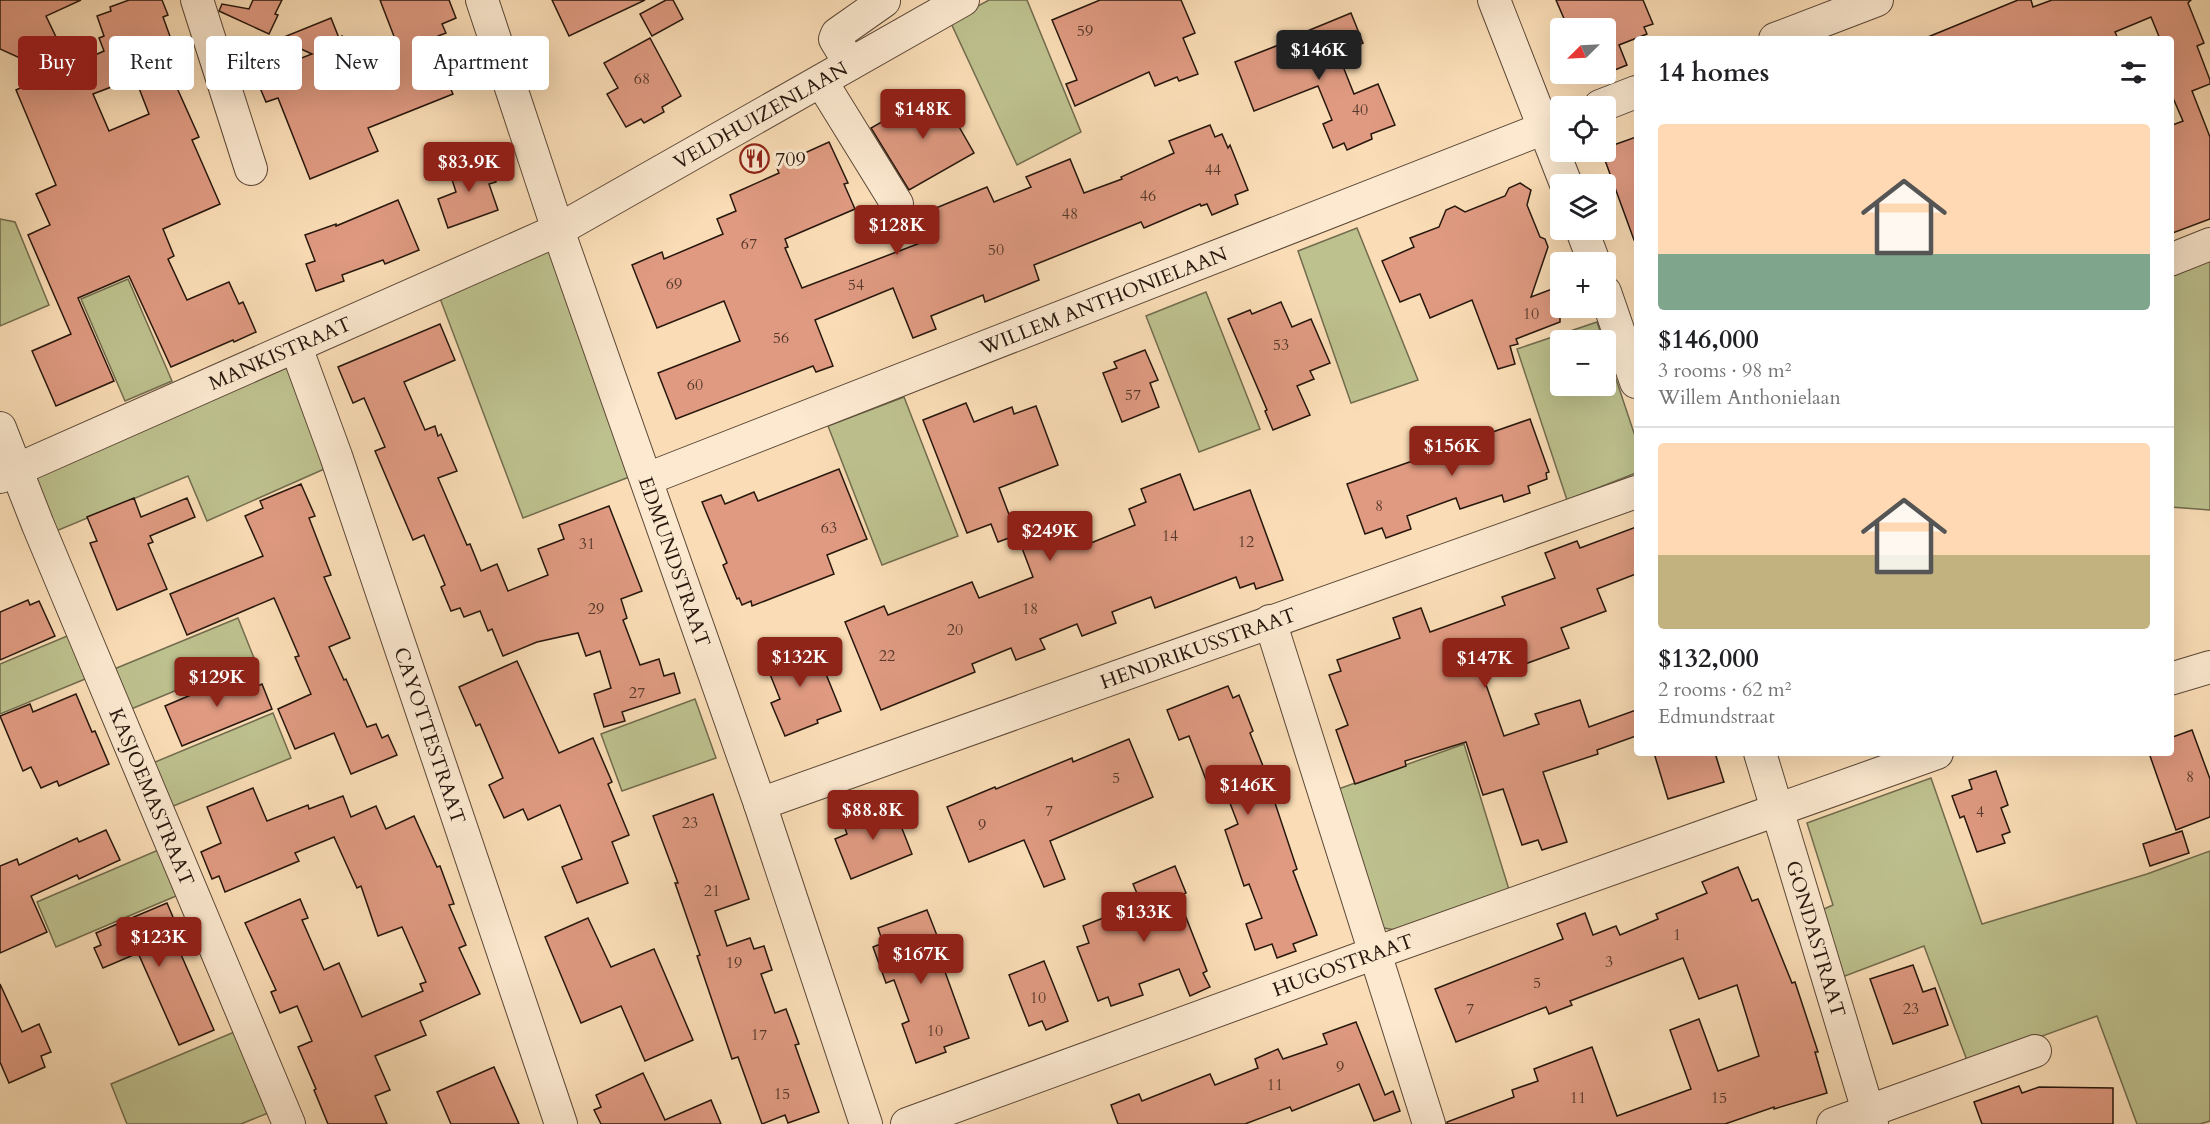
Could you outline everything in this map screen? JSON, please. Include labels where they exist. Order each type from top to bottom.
[{"type":"street","points":[[197,0],[251,169]]},
{"type":"street","name":"EDMUNDSTRAAT","points":[[482,0],[558,230],[760,804],[866,1124]]},
{"type":"street","name":"VELDHUIZENLAAN","points":[[558,230],[963,0]]},
{"type":"street","points":[[1494,0],[1550,119]]},
{"type":"street","points":[[1783,36],[1877,0]]},
{"type":"street","points":[[850,64],[835,39],[837,34],[884,1],[904,34]]},
{"type":"street","points":[[821,81],[897,204]]},
{"type":"street","points":[[1616,100],[1634,93]]},
{"type":"street","name":"WILLEM ANTHONIELAAN","points":[[647,479],[1550,126]]},
{"type":"street","name":"MANKISTRAAT","points":[[8,473],[558,230]]},
{"type":"street","points":[[2174,258],[2210,244]]},
{"type":"street","points":[[1614,318],[1634,376]]},
{"type":"street","name":"CAYOTTESTRAAT","points":[[296,347],[355,511],[561,1124]]},
{"type":"street","name":"KASJOEMASTRAAT","points":[[0,428],[8,473],[289,1124]]},
{"type":"street","name":"HENDRIKUSSTRAAT","points":[[760,804],[1634,493]]},
{"type":"street","points":[[1269,621],[1429,1124]]},
{"type":"street","points":[[2174,678],[2210,668]]},
{"type":"street","name":"GONDASTRAAT","points":[[1761,756],[1779,809],[1870,1118]]},
{"type":"street","name":"HUGOSTRAAT","points":[[907,1124],[1375,953],[1929,756]]},
{"type":"street","points":[[1833,1124],[1870,1118],[2035,1051]]},
{"type":"green space","points":[[989,0],[1027,0],[1081,132],[1017,165],[950,21]]},
{"type":"green space","points":[[0,219],[15,222],[49,305],[0,326]]},
{"type":"green space","points":[[1357,228],[1418,380],[1351,403],[1298,251]]},
{"type":"green space","points":[[552,248],[637,474],[523,518],[438,293]]},
{"type":"green space","points":[[2210,258],[2210,510],[2174,507],[2174,272]]},
{"type":"green space","points":[[128,279],[172,381],[125,401],[81,299]]},
{"type":"green space","points":[[1206,292],[1260,429],[1199,452],[1146,316]]},
{"type":"green space","points":[[1597,322],[1600,330],[1573,330]]},
{"type":"green space","points":[[1550,338],[1550,396],[1616,396],[1616,379],[1634,433],[1634,474],[1567,500],[1517,349]]},
{"type":"green space","points":[[285,368],[295,372],[331,466],[207,521],[188,476],[49,534],[32,476]]},
{"type":"green space","points":[[904,397],[958,536],[882,565],[828,426]]},
{"type":"green space","points":[[238,618],[254,658],[124,712],[107,672]]},
{"type":"green space","points":[[72,634],[90,677],[0,714],[0,664]]},
{"type":"green space","points":[[695,699],[716,758],[622,791],[601,734]]},
{"type":"green space","points":[[273,713],[291,758],[166,809],[148,765]]},
{"type":"green space","points":[[1464,744],[1511,896],[1395,930],[1384,928],[1374,923],[1330,792]]},
{"type":"green space","points":[[1931,778],[1982,924],[2147,874],[2210,851],[2210,1121],[2200,1124],[2137,1124],[2097,1016],[1968,1063],[1924,946],[1837,979],[1817,912],[1833,905],[1807,823]]},
{"type":"green space","points":[[163,848],[183,893],[56,947],[37,902]]},
{"type":"green space","points":[[239,1030],[273,1111],[241,1124],[127,1124],[111,1084]]},
{"type":"building","points":[[0,0],[81,0],[46,16],[56,36],[18,36],[18,57],[0,49]]},
{"type":"building","points":[[129,0],[162,0],[168,15],[163,17],[170,36],[109,36],[109,88],[93,94],[109,131],[149,114],[140,90],[178,90],[199,137],[192,140],[220,204],[163,229],[174,256],[168,259],[187,300],[229,282],[239,304],[243,302],[256,332],[171,367],[129,276],[78,298],[114,381],[56,406],[32,351],[71,334],[28,235],[50,225],[36,194],[56,185],[16,90],[97,90],[97,54],[104,51],[99,38],[104,36],[97,16],[111,11],[110,7]]},
{"type":"building","points":[[253,0],[282,0],[269,34],[219,11],[222,4],[249,9]]},
{"type":"building","points":[[380,0],[449,0],[456,18],[442,24],[446,33],[438,36],[412,36],[412,90],[451,90],[453,94],[368,128],[378,151],[310,179],[278,98],[266,102],[261,90],[302,90],[302,58],[312,54],[302,49],[302,36],[286,36],[331,18],[338,36],[314,36],[314,90],[400,90],[400,36],[394,36]]},
{"type":"building","points":[[552,0],[645,0],[569,36]]},
{"type":"building","points":[[666,0],[673,0],[683,19],[652,36],[640,14]]},
{"type":"building","points":[[1100,0],[1181,0],[1195,33],[1183,38],[1198,74],[1179,81],[1177,77],[1155,86],[1149,72],[1075,106],[1066,84],[1077,80],[1052,20]]},
{"type":"building","points":[[1556,0],[1643,0],[1653,24],[1644,27],[1647,34],[1634,36],[1634,39],[1619,45],[1627,65],[1616,70],[1616,18],[1564,18]]},
{"type":"building","points":[[2018,0],[2031,0],[2033,7],[2052,0],[2191,0],[2188,3],[2204,43],[2197,46],[2210,80],[2210,84],[2192,91],[2210,137],[2210,219],[2174,232],[2174,124],[2183,121],[2174,100],[2174,36],[2159,36],[2151,17],[2115,32],[2117,36],[1930,36]]},
{"type":"building","points":[[1351,13],[1363,43],[1338,54],[1354,94],[1378,84],[1395,125],[1371,134],[1372,139],[1347,150],[1344,143],[1333,148],[1323,124],[1332,120],[1318,86],[1254,111],[1235,62]]},
{"type":"building","points":[[650,38],[681,96],[662,107],[664,112],[644,123],[641,119],[626,127],[607,94],[618,88],[604,63]]},
{"type":"building","points":[[938,90],[974,153],[909,190],[871,128]]},
{"type":"building","points":[[1210,125],[1215,137],[1222,134],[1228,148],[1230,145],[1248,190],[1235,195],[1238,204],[1212,215],[1207,204],[1201,206],[1200,204],[1144,228],[1141,222],[1034,265],[1039,280],[985,302],[983,295],[931,316],[936,329],[913,338],[893,288],[815,320],[833,366],[816,372],[813,366],[676,419],[658,373],[740,341],[724,301],[657,328],[632,265],[662,252],[664,259],[723,234],[717,219],[736,211],[730,195],[779,173],[776,166],[829,142],[848,183],[844,184],[855,209],[785,239],[788,247],[785,248],[802,288],[928,240],[919,215],[987,187],[994,202],[1031,187],[1026,177],[1070,159],[1084,193],[1122,179],[1121,177],[1174,153],[1169,141]]},
{"type":"building","points":[[1634,138],[1634,240],[1616,190],[1616,174],[1610,174],[1606,162],[1616,162],[1616,144]]},
{"type":"building","points":[[465,158],[468,167],[488,160],[496,182],[489,184],[498,210],[448,228],[438,199],[456,192],[447,164]]},
{"type":"building","points":[[1520,183],[1531,190],[1527,205],[1540,237],[1545,239],[1548,247],[1531,297],[1550,290],[1550,318],[1560,318],[1560,322],[1516,339],[1518,344],[1510,346],[1515,364],[1498,369],[1472,300],[1430,318],[1420,294],[1400,302],[1382,261],[1414,247],[1410,238],[1439,227],[1446,210],[1455,206],[1465,212],[1505,196],[1509,188]]},
{"type":"building","points":[[398,200],[419,250],[385,264],[383,260],[342,275],[344,281],[316,291],[306,264],[315,261],[305,235],[336,224],[336,226]]},
{"type":"building","points":[[1281,302],[1292,327],[1311,319],[1330,363],[1310,371],[1314,379],[1297,386],[1310,415],[1273,430],[1265,411],[1267,410],[1228,319],[1250,310],[1252,314]]},
{"type":"building","points":[[440,324],[455,360],[404,382],[425,430],[435,426],[438,436],[441,434],[457,471],[438,478],[481,571],[497,564],[508,591],[548,575],[538,549],[564,539],[559,525],[609,506],[642,591],[621,599],[627,618],[623,620],[640,665],[659,659],[664,676],[674,673],[680,693],[622,712],[625,721],[604,727],[594,694],[611,688],[600,651],[586,656],[578,633],[537,642],[503,656],[492,629],[488,631],[480,611],[464,617],[460,608],[451,611],[441,587],[445,585],[424,535],[413,540],[375,451],[385,447],[364,398],[353,403],[338,367]]},
{"type":"building","points":[[1145,350],[1158,380],[1150,383],[1159,407],[1122,422],[1103,373],[1117,368],[1114,362]]},
{"type":"building","points":[[966,403],[974,422],[1012,407],[1014,414],[1036,406],[1058,465],[999,488],[1013,525],[1032,518],[1043,548],[1087,530],[1091,543],[1135,525],[1129,509],[1146,502],[1141,489],[1180,474],[1194,510],[1250,490],[1283,580],[1256,589],[1254,583],[1240,588],[1236,577],[1155,608],[1151,597],[1112,612],[1116,623],[1082,636],[1077,624],[1040,639],[1045,649],[1016,660],[1011,648],[972,664],[975,672],[881,710],[845,622],[884,606],[888,615],[972,582],[979,598],[1033,577],[1017,535],[998,542],[991,524],[967,533],[923,420]]},
{"type":"building","points":[[1530,419],[1549,472],[1546,473],[1547,479],[1528,486],[1530,493],[1504,502],[1502,495],[1460,509],[1456,498],[1407,516],[1411,529],[1386,538],[1382,528],[1365,534],[1347,484],[1418,459],[1416,454],[1438,446],[1436,440],[1460,432],[1464,442]]},
{"type":"building","points":[[839,469],[867,539],[827,555],[834,574],[752,606],[751,601],[742,605],[739,598],[737,599],[723,565],[727,563],[702,502],[721,495],[725,504],[754,492],[758,501]]},
{"type":"building","points":[[301,484],[315,516],[309,518],[331,575],[324,577],[350,638],[329,647],[367,727],[376,724],[382,738],[388,735],[397,755],[351,774],[334,733],[295,749],[278,709],[311,694],[295,657],[299,656],[274,598],[187,635],[170,594],[263,556],[245,516],[263,508],[260,501]]},
{"type":"building","points":[[134,498],[141,517],[187,498],[195,517],[150,536],[153,542],[148,544],[167,589],[117,610],[90,543],[97,541],[87,517]]},
{"type":"building","points":[[1634,528],[1634,575],[1597,589],[1606,611],[1561,628],[1569,648],[1484,679],[1504,736],[1539,724],[1535,714],[1580,700],[1589,727],[1634,711],[1634,737],[1597,750],[1598,754],[1543,772],[1567,842],[1542,850],[1538,840],[1522,845],[1503,789],[1483,795],[1466,742],[1405,761],[1406,766],[1355,784],[1336,730],[1348,725],[1329,675],[1341,671],[1337,660],[1400,638],[1393,618],[1421,608],[1430,632],[1505,605],[1502,597],[1555,578],[1545,553],[1577,541],[1580,548]]},
{"type":"building","points":[[28,600],[30,605],[39,601],[55,636],[0,660],[0,612]]},
{"type":"building","points":[[802,641],[807,655],[817,652],[841,711],[785,736],[771,703],[780,699],[763,657]]},
{"type":"building","points":[[517,661],[559,753],[593,738],[612,782],[608,784],[629,835],[612,842],[628,883],[577,903],[562,867],[582,859],[560,805],[528,820],[523,809],[504,818],[489,785],[503,778],[480,724],[476,726],[459,687]]},
{"type":"building","points":[[237,670],[246,691],[262,684],[272,709],[182,746],[165,706],[219,683],[217,678]]},
{"type":"building","points":[[1228,686],[1233,698],[1239,695],[1253,731],[1250,733],[1276,799],[1274,800],[1297,869],[1293,871],[1317,935],[1293,944],[1296,951],[1277,958],[1272,944],[1255,950],[1246,924],[1262,918],[1249,884],[1244,886],[1225,830],[1238,824],[1223,785],[1210,790],[1189,736],[1179,740],[1167,710]]},
{"type":"building","points":[[76,694],[109,764],[59,786],[57,781],[41,788],[31,767],[23,771],[0,716],[30,704],[33,712]]},
{"type":"building","points":[[2192,730],[2210,779],[2210,817],[2176,830],[2150,756],[2174,756],[2174,737]]},
{"type":"building","points":[[1129,739],[1153,797],[1050,841],[1065,879],[1044,887],[1024,840],[969,862],[947,807],[1072,758],[1073,762]]},
{"type":"building","points":[[1655,756],[1716,756],[1724,782],[1668,799]]},
{"type":"building","points":[[1996,771],[2008,805],[2001,808],[2010,832],[2002,835],[2005,843],[1977,852],[1964,816],[1960,818],[1952,796],[1972,789],[1969,780]]},
{"type":"building","points":[[253,788],[267,821],[308,805],[309,809],[343,796],[351,817],[376,806],[386,829],[414,816],[437,867],[440,866],[454,904],[449,905],[466,945],[459,948],[480,994],[420,1021],[426,1035],[375,1056],[390,1090],[375,1096],[387,1124],[328,1124],[298,1047],[312,1041],[297,1006],[280,1013],[271,992],[276,990],[245,923],[300,899],[308,918],[302,920],[324,970],[339,963],[362,1017],[423,991],[420,984],[426,982],[402,927],[378,936],[361,886],[357,888],[334,837],[295,853],[299,861],[225,892],[219,876],[212,879],[201,852],[221,843],[207,807]]},
{"type":"building","points":[[713,794],[749,899],[715,911],[727,946],[750,938],[754,949],[764,946],[772,970],[761,974],[775,1013],[786,1009],[799,1044],[795,1045],[819,1112],[788,1123],[785,1115],[762,1124],[738,1057],[732,1059],[697,956],[700,955],[675,883],[678,883],[653,816]]},
{"type":"building","points":[[892,803],[912,854],[851,879],[835,839],[847,834],[843,822]]},
{"type":"building","points":[[106,830],[120,860],[79,879],[77,875],[31,896],[47,932],[0,953],[0,866],[17,859],[19,865],[77,838],[79,842]]},
{"type":"building","points":[[2182,831],[2189,853],[2150,866],[2143,844]]},
{"type":"building","points":[[1175,866],[1186,893],[1178,897],[1207,971],[1203,973],[1210,987],[1190,996],[1179,969],[1139,984],[1143,995],[1111,1006],[1108,997],[1098,1001],[1077,947],[1089,943],[1083,926],[1141,903],[1133,884]]},
{"type":"building","points":[[1738,867],[1752,901],[1758,899],[1792,983],[1795,982],[1818,1052],[1815,1052],[1827,1093],[1774,1109],[1774,1107],[1725,1124],[1447,1124],[1447,1122],[1514,1097],[1512,1090],[1538,1081],[1534,1069],[1592,1047],[1617,1116],[1691,1089],[1670,1030],[1699,1019],[1718,1071],[1759,1056],[1737,985],[1699,999],[1683,958],[1570,1001],[1572,1005],[1549,1014],[1546,1007],[1456,1042],[1435,989],[1563,939],[1557,924],[1585,913],[1593,935],[1616,926],[1620,935],[1658,919],[1656,914],[1707,893],[1702,882]]},
{"type":"building","points":[[167,903],[179,931],[172,934],[214,1030],[179,1045],[138,953],[103,968],[94,948],[101,945],[96,933]]},
{"type":"building","points":[[927,910],[945,956],[940,958],[969,1038],[944,1047],[946,1052],[916,1063],[902,1024],[909,1021],[894,980],[886,983],[873,947],[883,943],[878,928]]},
{"type":"building","points":[[588,918],[611,967],[654,949],[693,1040],[645,1061],[621,1006],[581,1023],[545,937]]},
{"type":"building","points":[[1044,961],[1068,1021],[1046,1030],[1042,1021],[1029,1026],[1009,975]]},
{"type":"building","points":[[1913,965],[1923,992],[1935,988],[1948,1025],[1893,1044],[1870,979]]},
{"type":"building","points":[[0,984],[22,1032],[39,1024],[51,1052],[41,1056],[45,1067],[9,1083],[0,1062]]},
{"type":"building","points":[[1356,1022],[1385,1095],[1393,1091],[1400,1111],[1374,1121],[1359,1084],[1292,1111],[1290,1107],[1245,1124],[1118,1124],[1111,1105],[1139,1094],[1142,1101],[1210,1074],[1215,1085],[1258,1068],[1255,1059],[1278,1049],[1283,1059],[1327,1044],[1323,1034]]},
{"type":"building","points":[[494,1067],[519,1124],[451,1124],[437,1092]]},
{"type":"building","points":[[643,1073],[665,1120],[711,1100],[721,1124],[601,1124],[594,1110],[601,1107],[596,1095]]},
{"type":"building","points":[[2019,1086],[2022,1093],[2039,1087],[2113,1088],[2113,1124],[1982,1124],[1974,1102]]},
{"type":"place","name":"709","points":[[754,159]]}]
